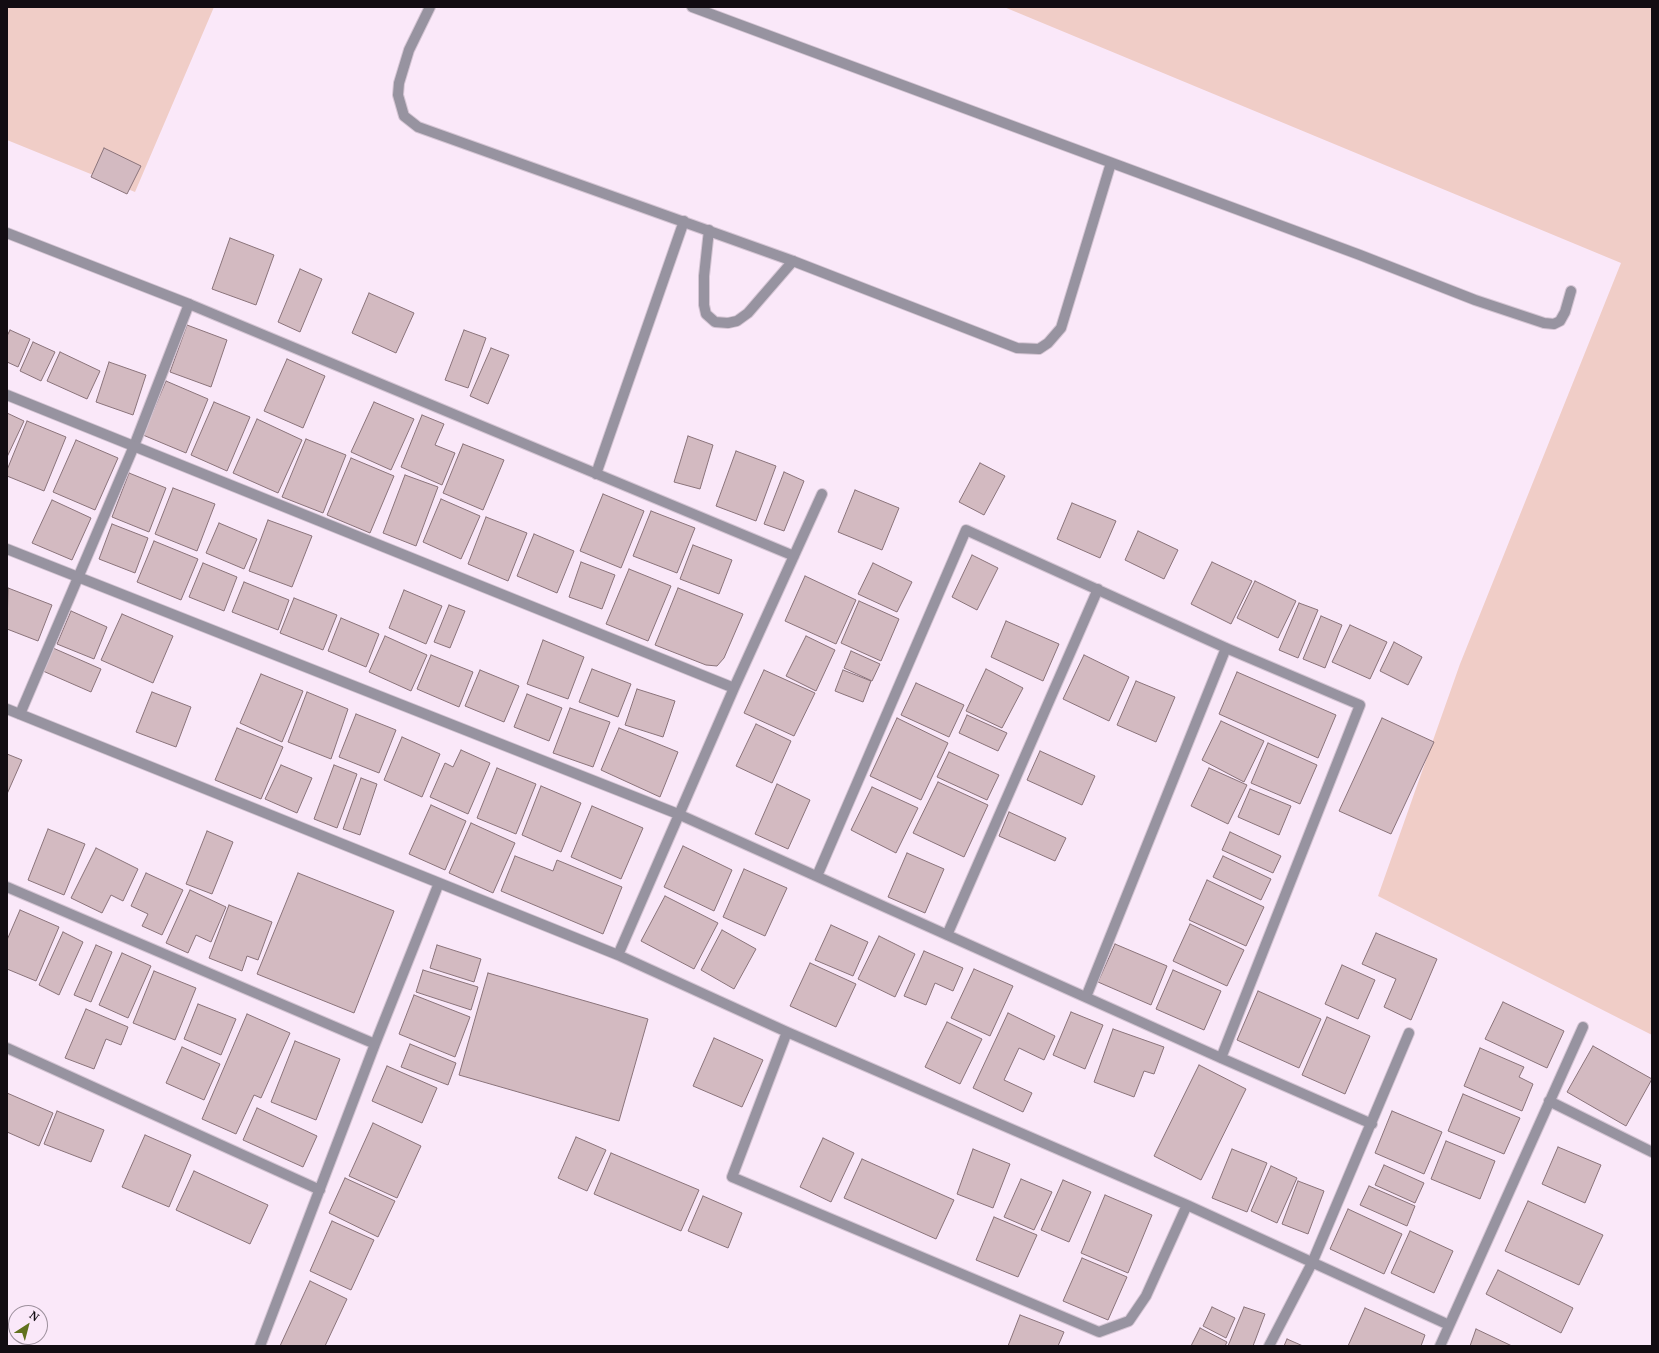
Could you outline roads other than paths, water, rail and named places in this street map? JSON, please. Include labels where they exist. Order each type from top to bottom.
[{"type":"street","points":[[430,7],[409,50],[399,83],[398,95],[404,116],[418,127],[794,261],[1017,348],[1039,349],[1048,343],[1061,328],[1112,163]]},
{"type":"street","points":[[692,7],[1112,163],[1474,300],[1544,323],[1554,324],[1560,321],[1565,312],[1571,291]]},
{"type":"street","points":[[596,474],[684,221]]},
{"type":"street","points":[[709,230],[704,276],[704,305],[706,314],[715,322],[728,323],[737,321],[748,313],[794,261]]},
{"type":"street","points":[[7,233],[189,304],[794,556]]},
{"type":"street","points":[[20,714],[134,446],[189,304]]},
{"type":"street","points":[[7,395],[734,688]]},
{"type":"street","points":[[618,955],[678,814],[822,494]]},
{"type":"street","points":[[817,876],[966,530],[1226,648],[1360,705],[1221,1058]]},
{"type":"street","points":[[7,549],[678,814],[1221,1058],[1372,1124]]},
{"type":"street","points":[[947,935],[1098,589]]},
{"type":"street","points":[[1086,997],[1226,648]]},
{"type":"street","points":[[7,709],[618,955],[787,1032],[1187,1205],[1449,1325]]},
{"type":"street","points":[[260,1346],[375,1044],[439,883]]},
{"type":"street","points":[[7,887],[375,1044]]},
{"type":"street","points":[[1440,1346],[1583,1027]]},
{"type":"street","points":[[787,1032],[732,1177],[1099,1332],[1129,1321],[1146,1296],[1187,1205]]},
{"type":"street","points":[[1269,1346],[1312,1263],[1372,1124],[1409,1033]]},
{"type":"street","points":[[7,1048],[320,1190]]},
{"type":"street","points":[[1550,1101],[1652,1152]]}]
